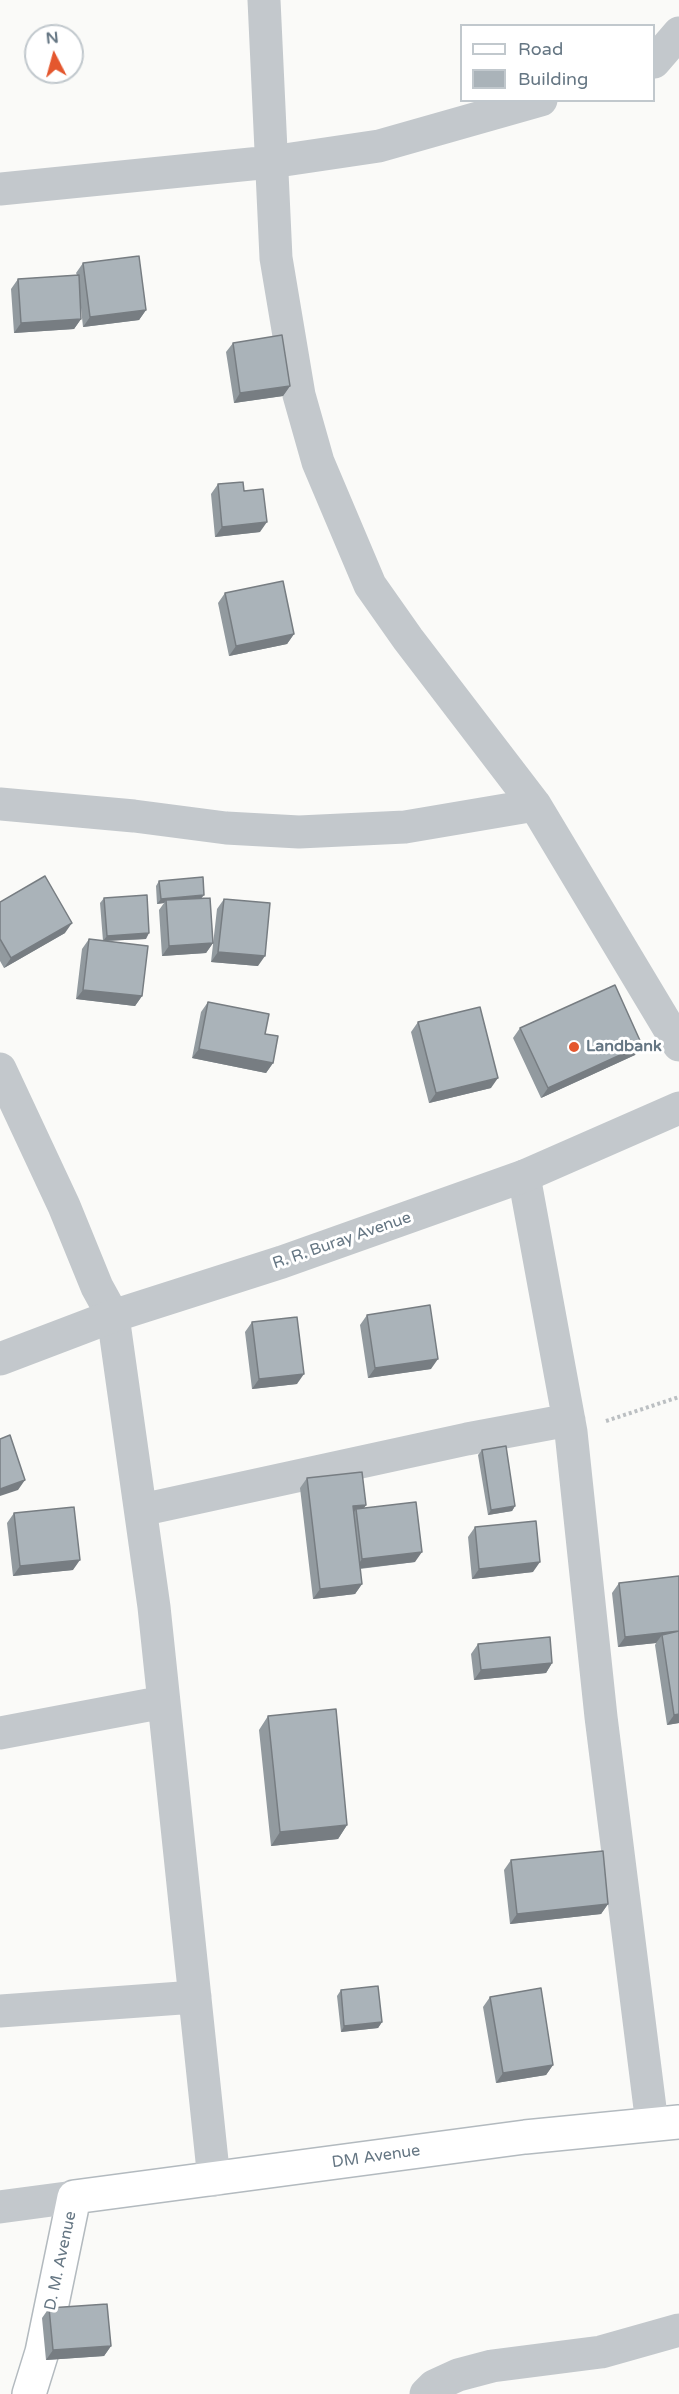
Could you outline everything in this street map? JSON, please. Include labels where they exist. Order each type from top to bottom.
[{"type":"main road","name":"DM Avenue","points":[[74,2198],[525,2137],[666,2123]]},
{"type":"main road","name":"D. M. Avenue","points":[[29,2394],[42,2352],[74,2198]]},
{"type":"street","points":[[264,0],[276,258],[299,395],[318,462],[370,585],[408,639],[478,727],[535,805],[679,1046]]},
{"type":"street","points":[[655,61],[679,33]]},
{"type":"street","points":[[655,69],[679,65]]},
{"type":"street","points":[[0,189],[271,162],[379,146],[534,102]]},
{"type":"street","points":[[0,804],[134,816],[226,828],[299,832],[405,826],[535,805]]},
{"type":"street","points":[[0,1069],[64,1206],[97,1287],[113,1316],[141,1510],[164,1702],[214,2180]]},
{"type":"street","name":"R. R. Buray Avenue","points":[[0,1359],[113,1316],[282,1262],[524,1176],[679,1108]]},
{"type":"street","points":[[524,1176],[569,1420],[581,1509],[601,1717],[666,2123]]},
{"type":"street","points":[[141,1510],[467,1439],[569,1420]]},
{"type":"street","points":[[0,1733],[164,1702]]},
{"type":"street","points":[[0,2011],[195,1997]]},
{"type":"street","points":[[0,2207],[74,2198]]},
{"type":"street","points":[[426,2394],[434,2386],[480,2369],[545,2358],[601,2352],[679,2330]]},
{"type":"building","points":[[139,256],[146,310],[90,317],[83,263]]},
{"type":"building","points":[[79,275],[81,319],[21,323],[18,279]]},
{"type":"building","points":[[282,335],[290,386],[240,393],[233,343]]},
{"type":"building","points":[[243,482],[244,491],[263,489],[267,522],[222,527],[218,484]]},
{"type":"building","points":[[283,581],[294,634],[236,646],[225,593]]},
{"type":"building","points":[[45,876],[72,923],[11,958],[0,939],[0,902]]},
{"type":"building","points":[[203,877],[204,895],[161,899],[159,881]]},
{"type":"building","points":[[147,895],[149,933],[107,936],[104,898]]},
{"type":"building","points":[[210,898],[213,943],[169,946],[166,900]]},
{"type":"building","points":[[224,899],[270,903],[265,956],[218,952]]},
{"type":"building","points":[[89,939],[148,946],[142,996],[83,990]]},
{"type":"building","name":"Landbank","points":[[615,985],[642,1045],[548,1088],[520,1028]]},
{"type":"building","points":[[208,1002],[269,1014],[265,1034],[278,1036],[273,1063],[199,1049]]},
{"type":"building","points":[[480,1007],[498,1078],[436,1093],[418,1022]]},
{"type":"building","points":[[430,1305],[438,1359],[375,1368],[367,1315]]},
{"type":"building","points":[[297,1317],[304,1374],[259,1379],[252,1322]]},
{"type":"building","points":[[10,1435],[25,1480],[0,1489],[0,1439]]},
{"type":"building","points":[[506,1446],[515,1506],[491,1510],[482,1450]]},
{"type":"building","points":[[362,1472],[366,1505],[353,1506],[362,1584],[320,1589],[307,1478]]},
{"type":"building","points":[[416,1502],[422,1552],[362,1559],[356,1509]]},
{"type":"building","points":[[74,1507],[80,1560],[20,1566],[14,1513]]},
{"type":"building","points":[[536,1521],[540,1562],[479,1569],[475,1527]]},
{"type":"building","points":[[679,1576],[679,1631],[625,1637],[619,1583]]},
{"type":"building","points":[[679,1631],[679,1714],[674,1715],[662,1635]]},
{"type":"building","points":[[550,1637],[552,1663],[481,1670],[478,1644]]},
{"type":"building","points":[[336,1709],[347,1825],[280,1832],[268,1716]]},
{"type":"building","points":[[603,1851],[608,1904],[517,1914],[511,1860]]},
{"type":"building","points":[[378,1986],[382,2022],[344,2026],[341,1990]]},
{"type":"building","points":[[541,1988],[553,2065],[503,2073],[490,1997]]},
{"type":"building","points":[[107,2304],[111,2346],[53,2350],[49,2308]]},
{"type":"place","name":"Landbank","points":[[574,1047]]}]
